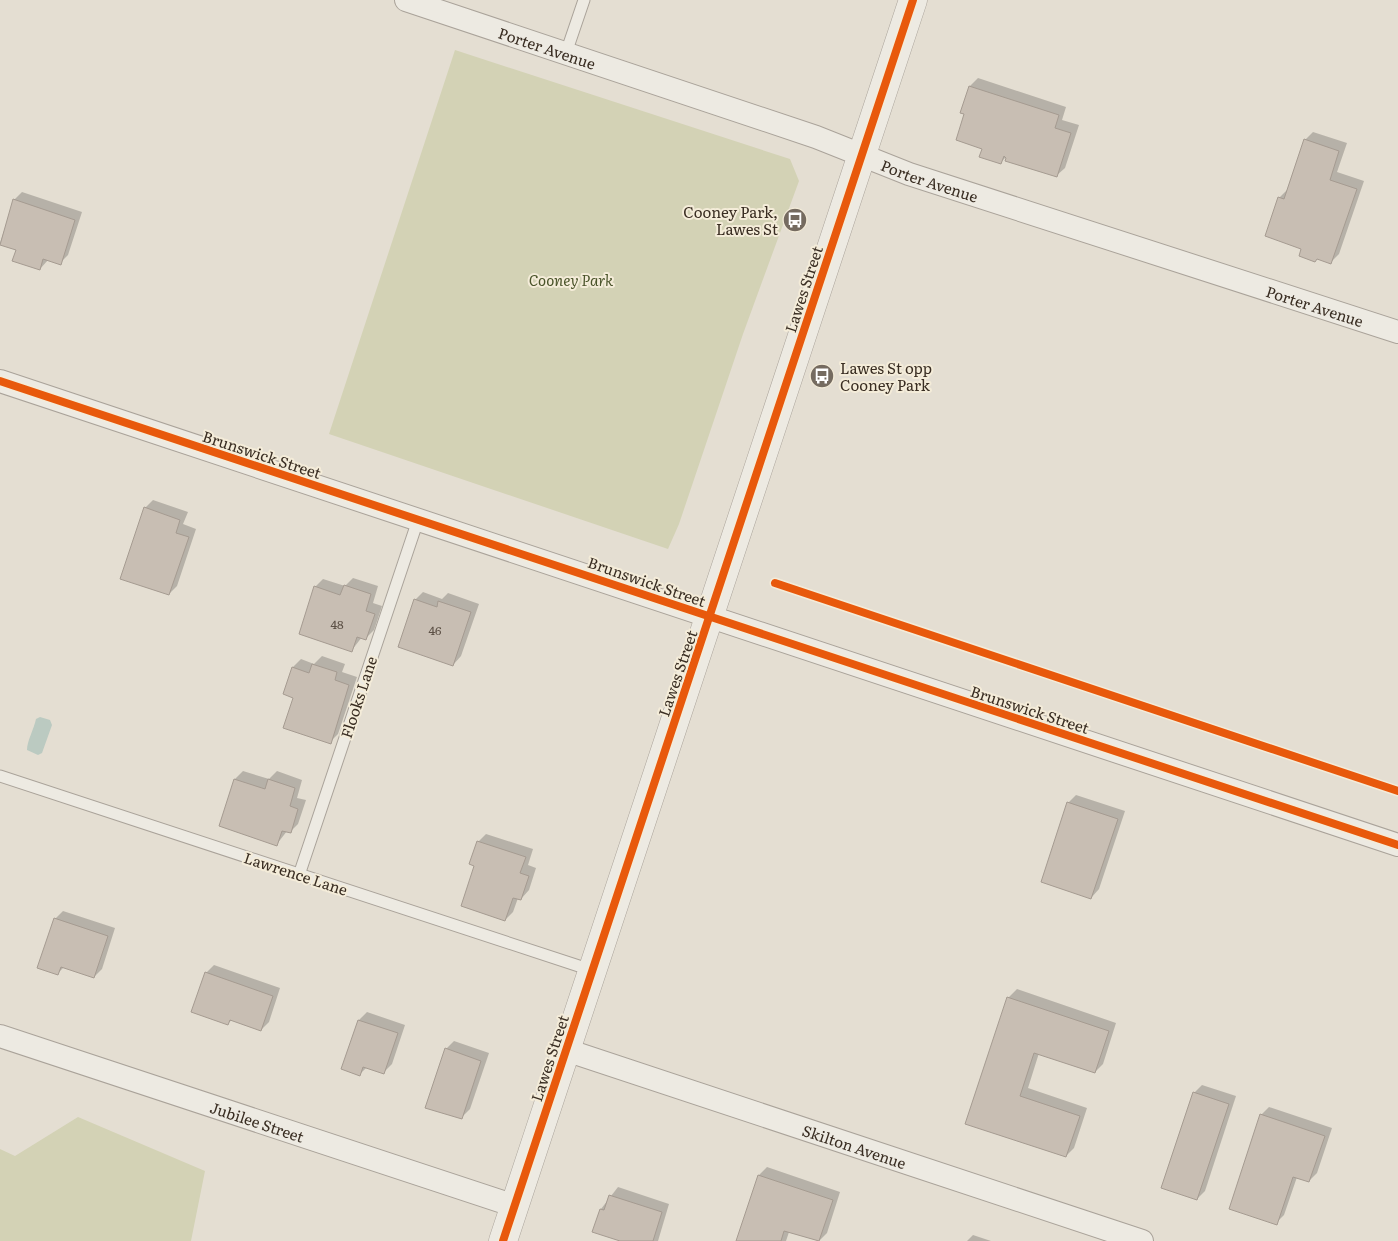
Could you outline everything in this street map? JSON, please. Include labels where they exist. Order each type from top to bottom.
[{"type":"street","name":"Porter Avenue","points":[[406,0],[816,137],[909,174],[1398,332]]},
{"type":"street","name":"Lawes Street","points":[[503,1241],[913,0]]},
{"type":"street","name":"Brunswick Street","points":[[0,381],[663,599],[710,618],[1398,845]]},
{"type":"street","name":"Jubilee Street","points":[[0,1036],[515,1206]]},
{"type":"street","name":"Skilton Avenue","points":[[566,1050],[1142,1241]]},
{"type":"lane","points":[[566,54],[584,0]]},
{"type":"lane","name":"Flooks Lane","points":[[299,875],[418,520]]},
{"type":"lane","name":"Lawrence Lane","points":[[0,776],[591,970]]},
{"type":"green space","name":"Cooney Park","points":[[455,50],[790,159],[799,181],[743,334],[679,524],[668,549],[329,434]]},
{"type":"green space","points":[[78,1117],[205,1171],[191,1241],[0,1241],[0,1149],[15,1156]]},
{"type":"shaded area","points":[[40,717],[50,720],[52,725],[42,753],[38,755],[27,750],[36,719]]},
{"type":"building","points":[[969,86],[1059,115],[1055,128],[1071,133],[1057,177],[1005,161],[1006,158],[1004,156],[1001,164],[979,157],[982,149],[956,140],[964,114],[960,113]]},
{"type":"building","points":[[1304,139],[1339,151],[1330,180],[1357,189],[1331,264],[1317,259],[1315,262],[1299,256],[1301,249],[1265,236],[1278,197],[1284,199]]},
{"type":"building","points":[[13,199],[75,220],[61,265],[43,259],[40,270],[12,261],[16,250],[0,245]]},
{"type":"building","points":[[144,507],[180,520],[176,533],[189,537],[169,595],[120,579]]},
{"type":"building","points":[[344,585],[371,594],[366,611],[375,614],[366,640],[357,637],[352,652],[299,634],[314,586],[340,595]]},
{"type":"building","points":[[414,599],[437,607],[438,601],[471,612],[453,666],[398,647]]},
{"type":"building","points":[[312,664],[337,672],[335,680],[349,685],[331,744],[283,728],[293,698],[283,694],[292,667],[309,673]]},
{"type":"building","points":[[234,779],[265,789],[268,779],[295,788],[290,806],[298,809],[291,833],[282,831],[277,846],[219,826]]},
{"type":"building","points":[[1067,802],[1118,819],[1091,899],[1041,882]]},
{"type":"building","points":[[477,841],[526,857],[520,873],[529,876],[521,900],[513,898],[505,921],[461,906],[474,866],[469,864]]},
{"type":"building","points":[[54,918],[108,936],[94,978],[61,967],[58,975],[37,968]]},
{"type":"building","points":[[205,972],[273,996],[261,1031],[230,1020],[228,1025],[191,1012]]},
{"type":"building","points":[[1007,997],[1109,1031],[1095,1073],[1034,1053],[1020,1096],[1080,1116],[1066,1157],[965,1124]]},
{"type":"building","points":[[358,1020],[398,1033],[384,1074],[363,1067],[360,1076],[341,1069]]},
{"type":"building","points":[[445,1048],[481,1061],[462,1119],[425,1108]]},
{"type":"building","points":[[1193,1092],[1229,1104],[1197,1200],[1161,1188]]},
{"type":"building","points":[[1260,1114],[1325,1136],[1309,1182],[1293,1177],[1277,1225],[1229,1209]]},
{"type":"building","points":[[758,1175],[833,1200],[819,1241],[784,1231],[781,1241],[736,1241]]},
{"type":"building","points":[[609,1195],[662,1212],[653,1241],[620,1241],[592,1232],[600,1209],[604,1210]]},
{"type":"cycle path","points":[[503,1241],[913,0]]},
{"type":"cycle path","points":[[0,381],[1398,845]]},
{"type":"cycle path","points":[[775,583],[1398,791]]},
{"type":"place","name":"Cooney Park, Lawes St","points":[[795,220]]},
{"type":"place","name":"Lawes St opp Cooney Park","points":[[822,376]]}]
